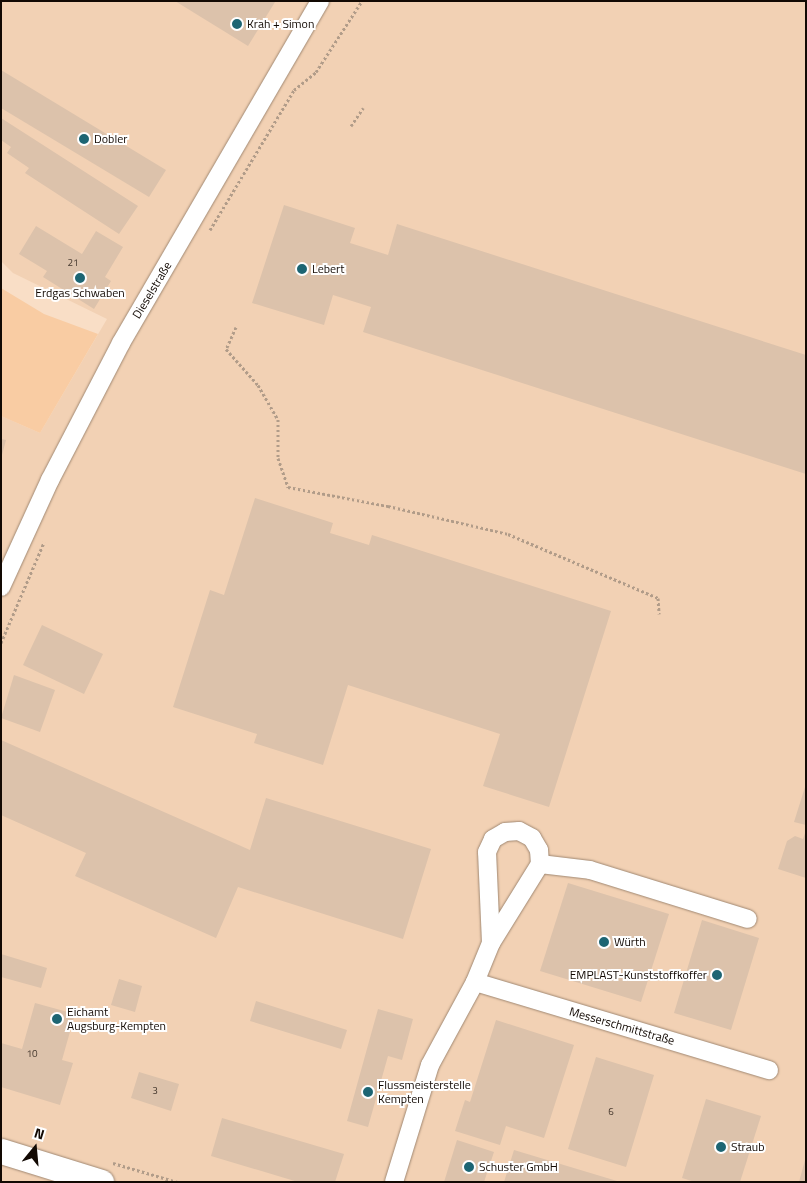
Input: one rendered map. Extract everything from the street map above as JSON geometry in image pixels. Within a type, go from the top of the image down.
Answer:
[{"type":"street","name":"Dieselstraße","points":[[1,587],[50,480],[121,343],[320,1]]},
{"type":"street","points":[[394,1182],[430,1065],[475,982],[491,943],[540,864],[539,850],[532,838],[520,832],[505,832],[493,839],[486,852],[491,943]]},
{"type":"street","points":[[540,864],[590,870],[748,919]]},
{"type":"street","name":"Messerschmittstraße","points":[[475,982],[769,1070]]},
{"type":"street","points":[[1,1151],[101,1182]]},
{"type":"path","points":[[208,234],[294,90],[316,72],[362,1]]},
{"type":"path","points":[[351,126],[363,108]]},
{"type":"path","points":[[236,327],[226,349],[258,386],[278,419],[278,458],[288,487],[388,506],[508,534],[658,598],[659,614]]},
{"type":"path","points":[[1,643],[45,539]]},
{"type":"shaded area","points":[[1,1],[806,1],[806,1182],[1,1182],[1,416],[40,433],[107,319],[13,273],[1,261]]},
{"type":"shaded area","points":[[1,288],[44,314],[98,334],[40,433],[1,416]]},
{"type":"building","name":"Krah + Simon","points":[[175,1],[273,1],[275,2],[248,46]]},
{"type":"building","name":"Dobler","points":[[1,70],[166,170],[149,197],[1,108]]},
{"type":"building","points":[[1,118],[138,206],[119,234],[25,173],[29,168],[7,153],[11,147],[1,140]]},
{"type":"building","points":[[284,205],[355,228],[350,243],[388,255],[397,224],[806,355],[806,474],[363,332],[371,307],[333,295],[324,325],[252,303]]},
{"type":"building","points":[[36,226],[82,254],[96,231],[123,247],[105,277],[111,281],[94,309],[43,277],[47,271],[19,254]]},
{"type":"building","points":[[1,439],[6,440],[2,455],[1,455]]},
{"type":"building","points":[[255,498],[333,523],[330,533],[369,545],[372,535],[611,611],[549,807],[483,786],[500,734],[348,685],[323,765],[254,743],[257,734],[173,707],[210,590],[224,595]]},
{"type":"building","points":[[42,625],[103,654],[84,694],[23,665]]},
{"type":"building","points":[[14,675],[55,690],[40,732],[1,718]]},
{"type":"building","points":[[1,740],[250,850],[266,798],[431,849],[403,939],[238,887],[216,938],[75,876],[86,853],[1,815]]},
{"type":"building","points":[[806,787],[806,825],[794,822]]},
{"type":"building","points":[[805,833],[806,878],[778,869],[787,841],[795,836],[803,839]]},
{"type":"building","points":[[568,883],[669,914],[641,1002],[540,971]]},
{"type":"building","name":"EMPLAST-Kunststoffkoffer","points":[[702,920],[759,938],[731,1030],[674,1013]]},
{"type":"building","points":[[1,954],[47,968],[41,988],[1,977]]},
{"type":"building","points":[[119,979],[142,986],[135,1012],[111,1005]]},
{"type":"building","points":[[256,1001],[347,1030],[341,1049],[250,1021]]},
{"type":"building","points":[[35,1003],[75,1014],[62,1060],[73,1063],[60,1105],[1,1087],[1,1043],[22,1049]]},
{"type":"building","points":[[378,1009],[413,1019],[402,1060],[388,1056],[368,1127],[347,1121]]},
{"type":"building","points":[[496,1020],[574,1045],[544,1138],[506,1126],[500,1145],[455,1131],[465,1100],[470,1102]]},
{"type":"building","points":[[596,1057],[654,1075],[626,1167],[568,1149]]},
{"type":"building","points":[[139,1072],[179,1084],[171,1111],[131,1098]]},
{"type":"building","name":"Straub","points":[[706,1099],[761,1116],[740,1182],[695,1182],[682,1178]]},
{"type":"building","points":[[222,1118],[344,1154],[335,1182],[298,1182],[211,1156]]},
{"type":"building","name":"Schuster GmbH","points":[[457,1140],[494,1152],[484,1182],[444,1182]]},
{"type":"building","points":[[514,1150],[617,1181],[617,1182],[504,1182]]},
{"type":"building","points":[[805,1160],[806,1182],[799,1182]]},
{"type":"place","name":"Krah + Simon","points":[[237,24]]},
{"type":"place","name":"Dobler","points":[[84,139]]},
{"type":"place","name":"Lebert","points":[[302,269]]},
{"type":"place","name":"Erdgas Schwaben","points":[[80,278]]},
{"type":"place","name":"Würth","points":[[604,942]]},
{"type":"place","name":"EMPLAST-Kunststoffkoffer","points":[[717,975]]},
{"type":"place","name":"Eichamt Augsburg-Kempten","points":[[57,1019]]},
{"type":"place","name":"Flussmeisterstelle Kempten","points":[[368,1092]]},
{"type":"place","name":"Straub","points":[[721,1147]]},
{"type":"place","name":"Schuster GmbH","points":[[469,1167]]}]
